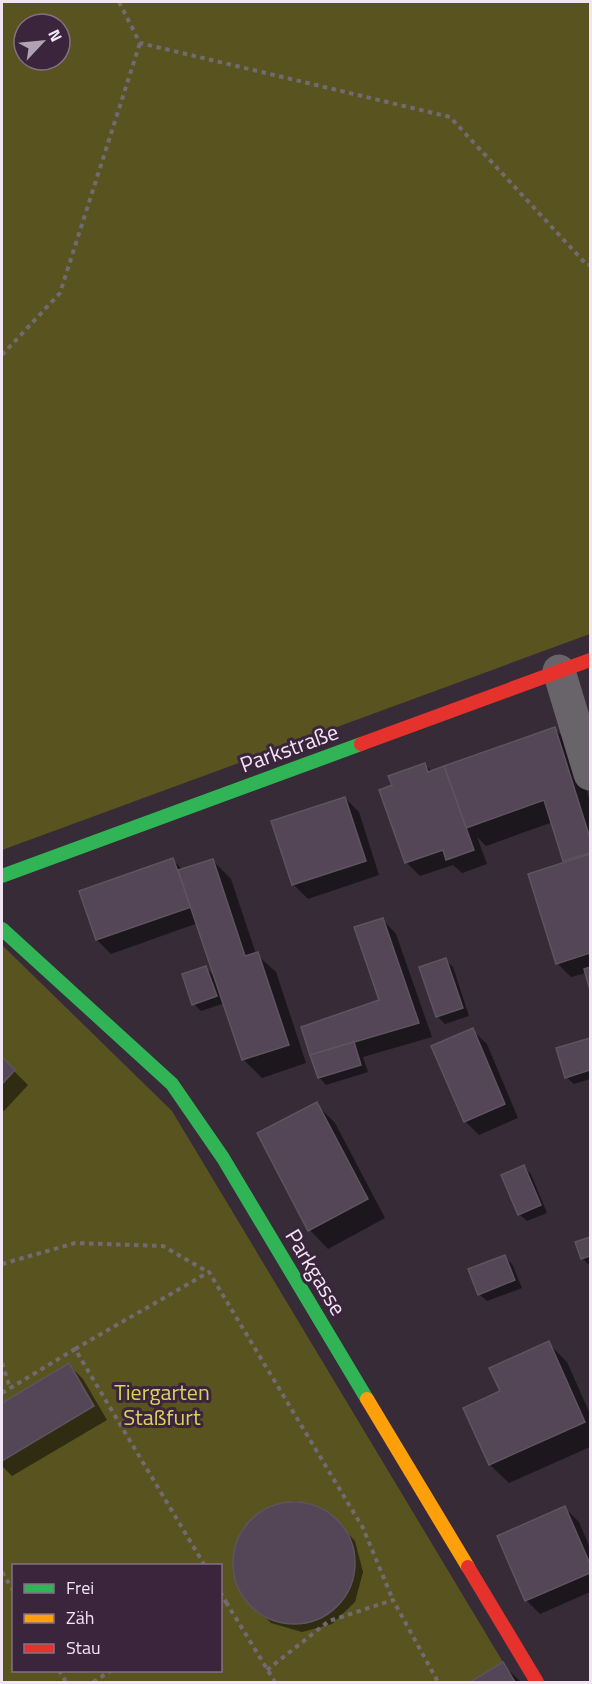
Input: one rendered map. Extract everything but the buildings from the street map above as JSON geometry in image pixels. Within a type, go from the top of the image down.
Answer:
[{"type":"street","name":"Parkstraße","points":[[2,876],[591,660]]},
{"type":"street","points":[[559,671],[591,774]]},
{"type":"street","name":"Parkgasse","points":[[2,928],[172,1084],[223,1158],[537,1683]]},
{"type":"path","points":[[2,355],[60,293],[140,43],[119,2]]},
{"type":"path","points":[[140,43],[450,117],[587,265],[591,265]]},
{"type":"path","points":[[2,1264],[75,1243],[163,1246],[209,1272],[363,1528],[393,1600],[438,1683]]},
{"type":"path","points":[[2,1393],[209,1272]]},
{"type":"path","points":[[75,1349],[204,1564]]},
{"type":"path","points":[[2,1363],[10,1388]]},
{"type":"path","points":[[2,1572],[12,1589]]},
{"type":"path","points":[[222,1595],[274,1683]]},
{"type":"path","points":[[267,1670],[329,1621],[393,1600]]},
{"type":"path","points":[[222,1604],[226,1602]]},
{"type":"path","points":[[93,1683],[110,1672]]},
{"type":"green space","points":[[2,2],[590,2],[590,634],[2,850]]},
{"type":"green space","name":"Tiergarten Staßfurt","points":[[2,945],[172,1111],[515,1682],[2,1682]]},
{"type":"traffic: fast","points":[[2,876],[361,744]]},
{"type":"traffic: fast","points":[[2,929],[172,1084],[223,1158],[367,1399]]},
{"type":"traffic: slow","points":[[367,1399],[468,1567]]},
{"type":"traffic: jam","points":[[361,744],[590,660]]},
{"type":"traffic: jam","points":[[468,1567],[537,1682]]}]
